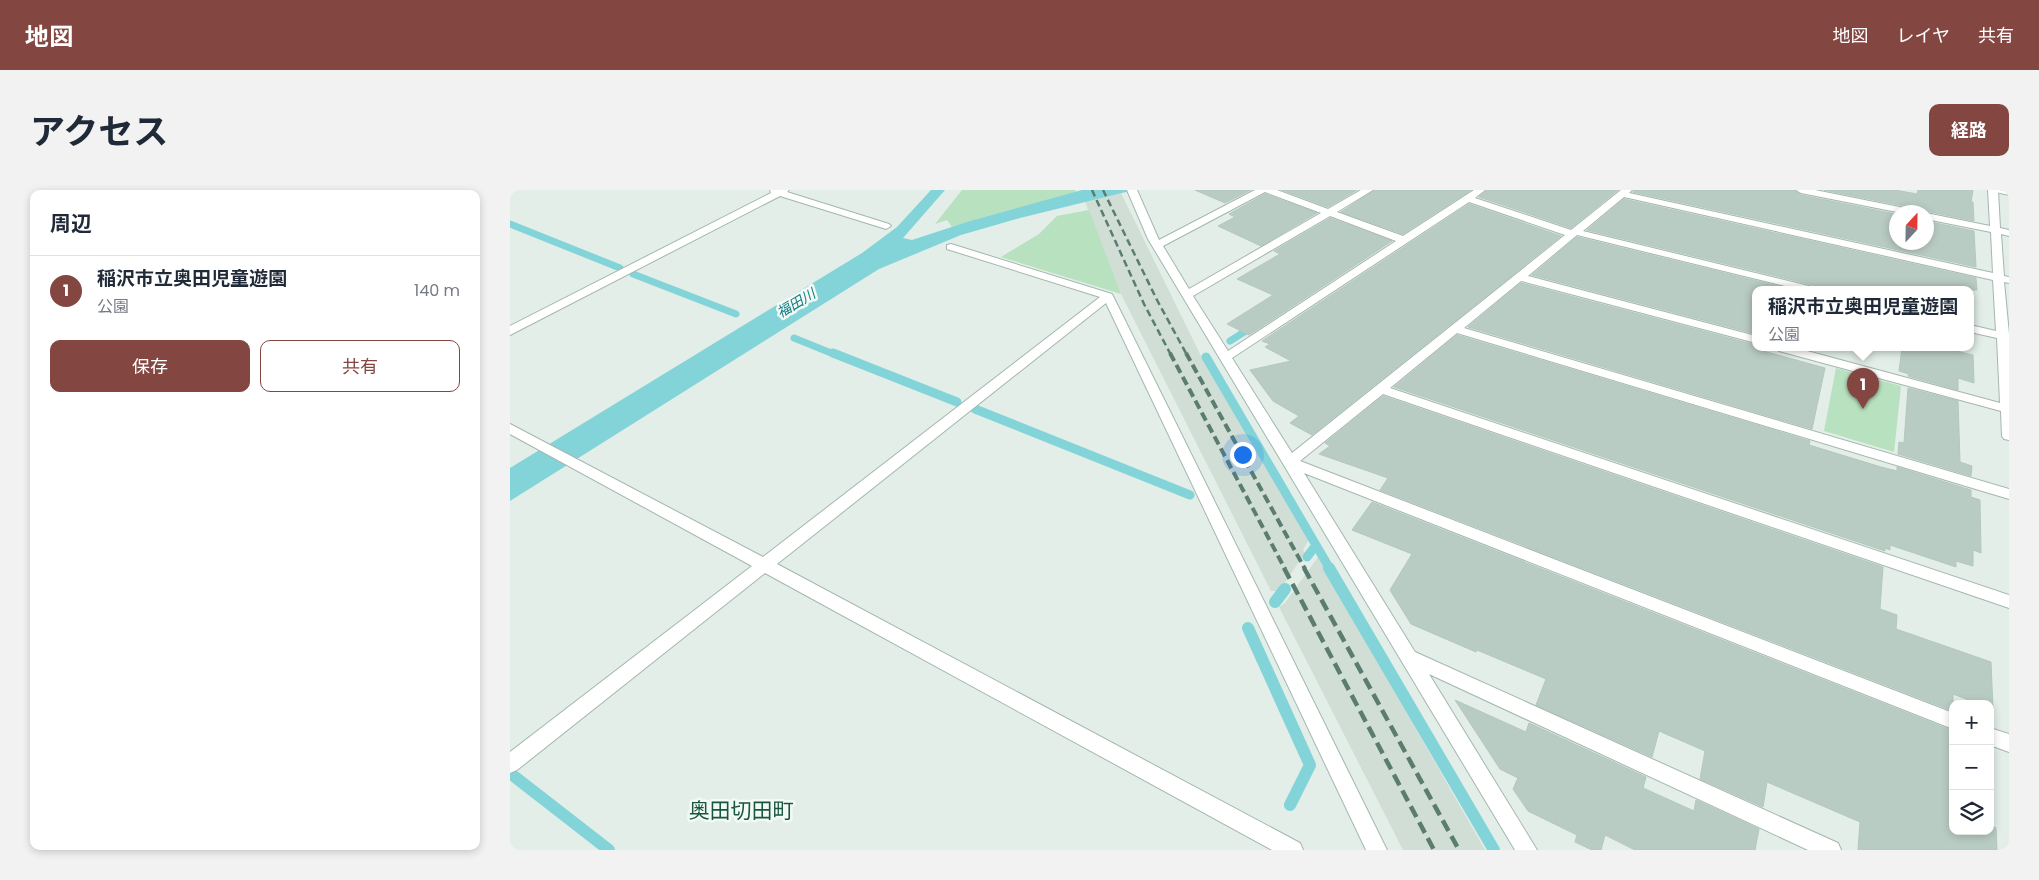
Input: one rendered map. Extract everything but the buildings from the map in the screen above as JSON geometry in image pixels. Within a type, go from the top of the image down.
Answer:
[{"type":"street","points":[[1157,245],[1262,190]]},
{"type":"street","points":[[1268,190],[1403,240]]},
{"type":"street","points":[[1187,295],[1368,190]]},
{"type":"street","points":[[1226,357],[1480,190]]},
{"type":"street","points":[[1801,190],[1889,208]]},
{"type":"street","points":[[1993,190],[1996,230],[2004,279],[2009,436]]},
{"type":"street","points":[[1999,190],[2009,192]]},
{"type":"street","points":[[510,331],[778,191],[886,226]]},
{"type":"street","points":[[1133,191],[1157,245],[1528,850]]},
{"type":"street","points":[[1290,462],[1625,192],[2004,279]]},
{"type":"street","points":[[1467,198],[1574,233],[1796,286]]},
{"type":"street","points":[[1934,218],[2009,233]]},
{"type":"street","points":[[951,247],[1108,296],[1377,850]]},
{"type":"street","points":[[1520,277],[1752,339]]},
{"type":"street","points":[[510,764],[1108,296]]},
{"type":"street","points":[[1455,329],[2009,494]]},
{"type":"street","points":[[1974,329],[2006,337]]},
{"type":"street","points":[[1794,351],[2008,408]]},
{"type":"street","points":[[1381,389],[2009,602]]},
{"type":"street","points":[[510,428],[1293,850]]},
{"type":"street","points":[[1290,462],[1949,719]]},
{"type":"street","points":[[1409,657],[1830,850]]},
{"type":"street","points":[[1994,737],[2009,743]]},
{"type":"shaded area","points":[[1121,193],[1201,356],[1309,539],[1303,550],[1305,553],[1279,591],[1271,591],[1121,294],[1085,202]]},
{"type":"shaded area","points":[[1318,557],[1485,850],[1403,850],[1279,607],[1285,603]]},
{"type":"green space","points":[[962,190],[1075,190],[1076,192],[952,227],[947,220],[935,224]]},
{"type":"green space","points":[[1089,210],[1121,294],[1001,257],[1039,234],[1057,216]]},
{"type":"green space","points":[[1836,368],[1901,386],[1894,452],[1824,431]]},
{"type":"water","name":"福田川","points":[[931,190],[945,190],[903,238],[912,240],[967,222],[1082,190],[1134,190],[1020,218],[961,235],[879,269],[510,501],[510,468],[862,253],[897,227]]},
{"type":"waterway","points":[[510,224],[620,268]]},
{"type":"waterway","points":[[633,274],[736,314]]},
{"type":"waterway","points":[[1230,341],[1255,325]]},
{"type":"waterway","points":[[794,338],[836,355]]},
{"type":"waterway","points":[[833,353],[957,402]]},
{"type":"waterway","points":[[1206,357],[1316,545]]},
{"type":"waterway","points":[[975,409],[1190,495]]},
{"type":"waterway","points":[[1307,557],[1316,545]]},
{"type":"waterway","points":[[1316,545],[1330,569]]},
{"type":"waterway","points":[[1329,568],[1494,850]]},
{"type":"waterway","points":[[1275,602],[1285,589]]},
{"type":"waterway","points":[[1248,628],[1310,765],[1290,805]]},
{"type":"waterway","points":[[515,777],[609,850]]},
{"type":"railway","points":[[1092,190],[1144,304],[1171,355]]},
{"type":"railway","points":[[1103,190],[1157,300],[1187,355]]},
{"type":"railway","points":[[1170,353],[1285,569]]},
{"type":"railway","points":[[1186,353],[1305,569]]},
{"type":"railway","points":[[1284,568],[1434,850]]},
{"type":"railway","points":[[1304,568],[1459,850]]},
{"type":"place","name":"稲沢市立奥田児童遊園","points":[[1863,409]]},
{"type":"district","name":"奥田切田町","points":[[741,810]]}]
